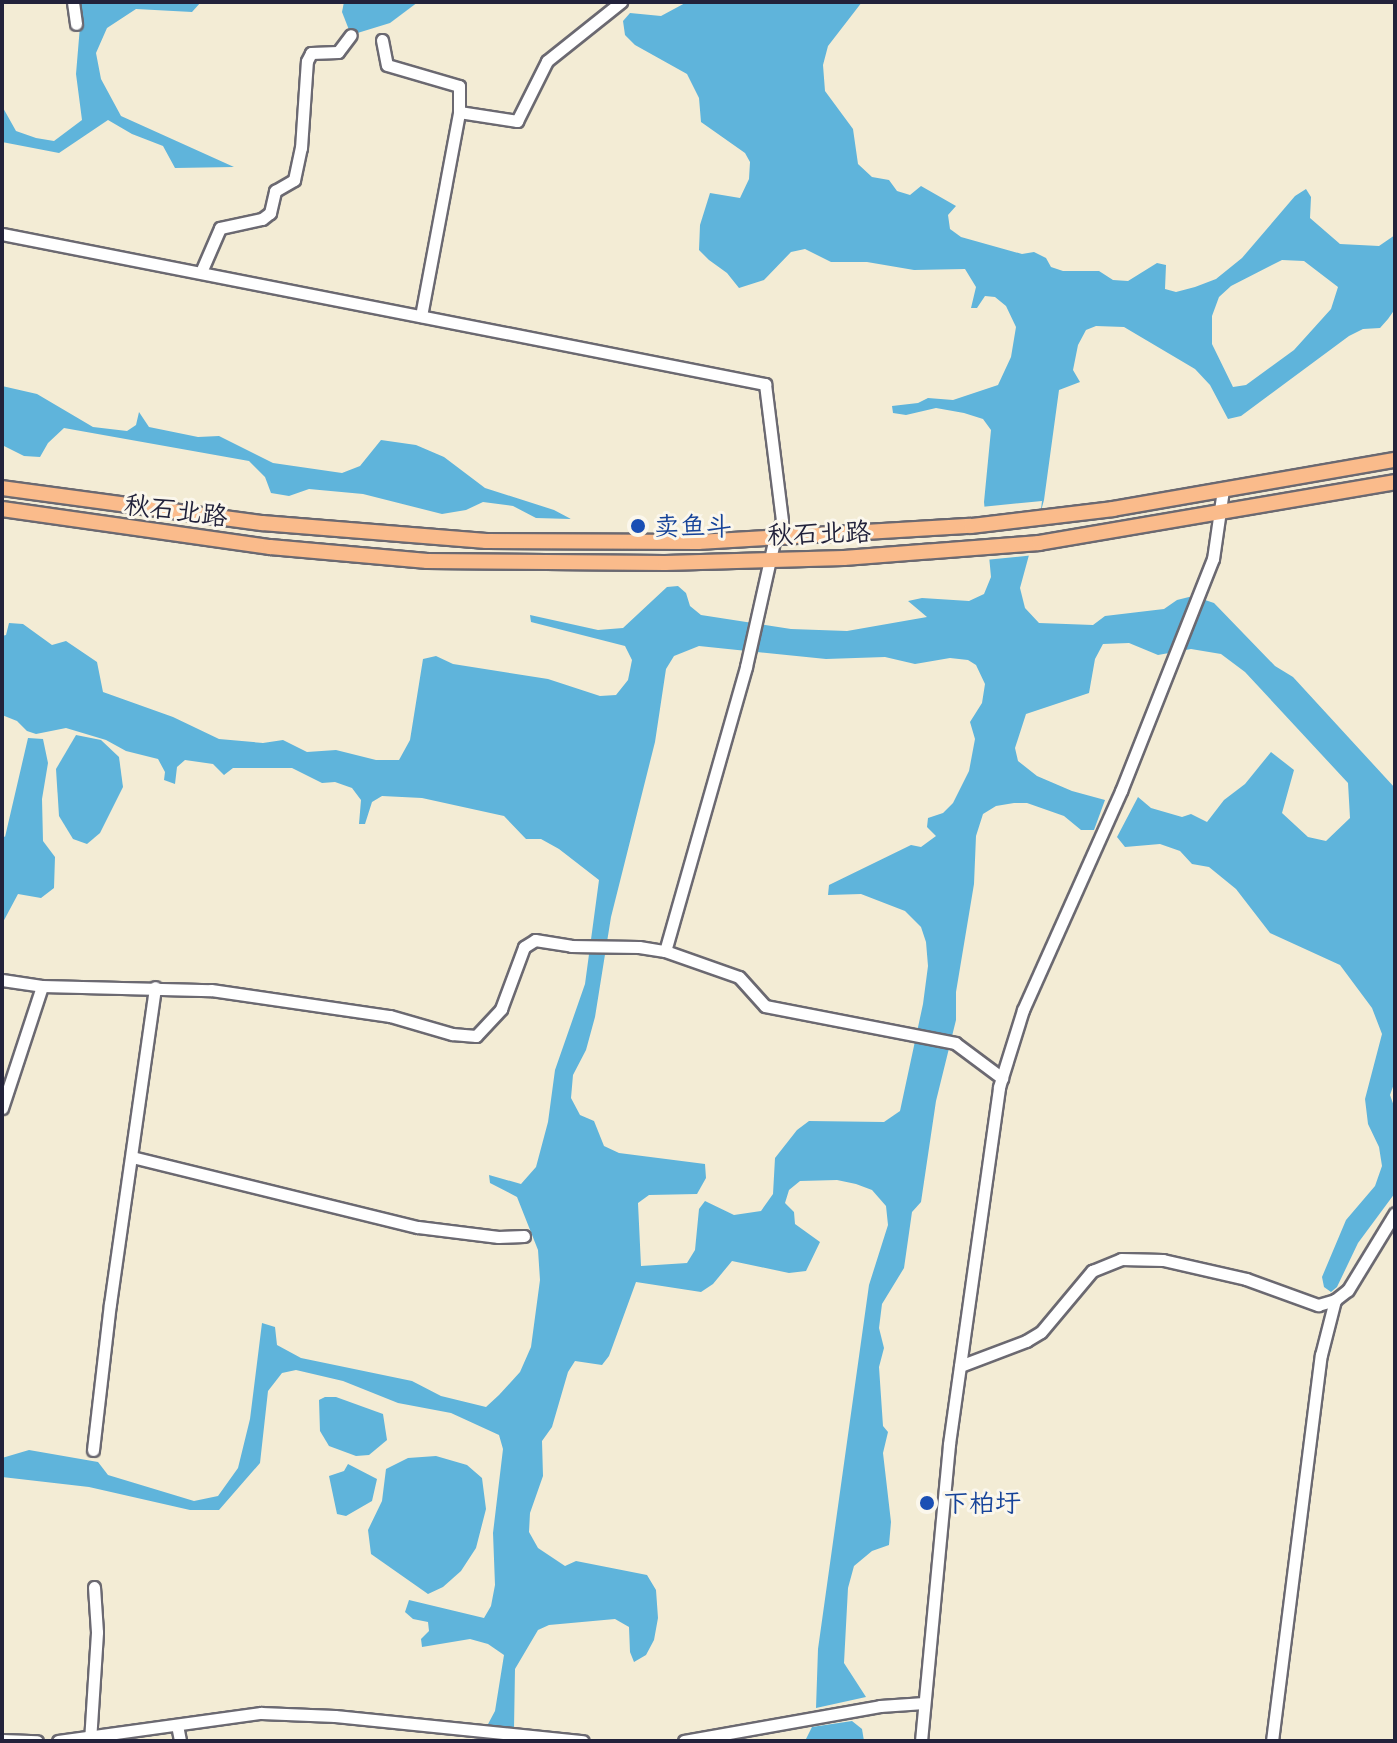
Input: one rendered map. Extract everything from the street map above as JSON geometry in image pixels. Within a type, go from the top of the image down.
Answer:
[{"type":"main road","name":"秋石北路","points":[[2,488],[262,523],[486,541],[698,542],[971,526],[1223,490],[1395,460]]},
{"type":"main road","name":"秋石北路","points":[[2,509],[255,545],[427,561],[772,560],[1039,543],[1395,482]]},
{"type":"street","points":[[73,2],[76,24]]},
{"type":"street","points":[[459,112],[517,121],[547,61],[621,2]]},
{"type":"street","points":[[201,272],[220,228],[262,219],[270,213],[275,191],[294,180],[301,148],[307,61],[311,53],[338,52],[351,35]]},
{"type":"street","points":[[382,40],[387,65],[459,86],[459,112],[421,316]]},
{"type":"street","points":[[2,234],[765,384],[782,521],[775,537],[746,667],[665,951]]},
{"type":"street","points":[[921,1741],[960,1366],[1002,1078],[1023,1010],[1121,791],[1213,559],[1223,490]]},
{"type":"street","points":[[2,980],[42,986],[211,990],[390,1016],[452,1034],[476,1036],[501,1009],[524,947],[535,940],[571,946],[639,947],[665,951],[739,977],[765,1006],[955,1043],[1002,1078]]},
{"type":"street","points":[[2,1108],[42,986]]},
{"type":"street","points":[[93,1450],[155,987]]},
{"type":"street","points":[[132,1157],[418,1227],[498,1237],[524,1236]]},
{"type":"street","points":[[960,1366],[1026,1341],[1041,1332],[1092,1271],[1121,1259],[1163,1260],[1246,1279],[1310,1303],[1335,1300],[1348,1290],[1395,1213]]},
{"type":"street","points":[[1272,1741],[1321,1355],[1335,1300]]},
{"type":"street","points":[[90,1739],[97,1632],[94,1587]]},
{"type":"street","points":[[684,1741],[880,1706],[924,1703]]},
{"type":"street","points":[[58,1741],[261,1713],[335,1716],[583,1741]]},
{"type":"street","points":[[177,1725],[180,1741]]},
{"type":"street","points":[[2,1740],[37,1741]]},
{"type":"water","points":[[77,2],[201,2],[192,12],[136,9],[107,28],[96,53],[101,79],[121,116],[234,167],[175,168],[163,146],[108,120],[59,153],[2,142],[2,106],[16,131],[36,138],[54,141],[82,120],[76,74],[80,26]]},
{"type":"water","points":[[344,2],[418,2],[390,23],[351,35],[342,12]]},
{"type":"water","points":[[687,2],[862,2],[828,46],[823,65],[825,91],[853,129],[858,164],[872,177],[889,180],[897,191],[910,195],[921,186],[956,206],[948,215],[950,229],[961,237],[1022,254],[1034,252],[1046,258],[1051,267],[1063,271],[1099,271],[1113,280],[1128,281],[1157,263],[1166,265],[1165,289],[1176,292],[1195,287],[1216,279],[1242,258],[1295,196],[1306,189],[1311,197],[1310,218],[1340,244],[1379,246],[1395,235],[1395,309],[1388,319],[1380,328],[1363,329],[1349,336],[1241,416],[1228,419],[1210,385],[1195,369],[1124,327],[1096,326],[1086,330],[1078,345],[1073,370],[1080,382],[1059,390],[1044,500],[1020,588],[1025,608],[1039,623],[1093,625],[1105,616],[1164,609],[1177,600],[1193,596],[1214,603],[1275,666],[1293,677],[1395,788],[1395,1081],[1390,1095],[1395,1109],[1395,1193],[1358,1243],[1337,1287],[1331,1292],[1324,1287],[1322,1277],[1346,1220],[1375,1186],[1382,1166],[1379,1147],[1368,1124],[1365,1099],[1382,1034],[1372,1008],[1340,965],[1270,933],[1236,889],[1209,867],[1192,864],[1180,851],[1160,844],[1125,847],[1117,837],[1138,797],[1151,808],[1182,817],[1191,814],[1207,822],[1224,800],[1245,784],[1271,752],[1294,770],[1282,813],[1308,837],[1326,841],[1350,818],[1348,783],[1245,672],[1221,654],[1191,649],[1158,655],[1129,643],[1103,644],[1095,659],[1089,693],[1026,714],[1015,748],[1018,761],[1037,776],[1072,791],[1105,800],[1094,830],[1081,830],[1064,816],[1027,803],[1014,803],[996,806],[983,814],[976,836],[974,884],[956,992],[956,1020],[936,1101],[921,1202],[912,1212],[904,1268],[882,1304],[879,1328],[884,1348],[879,1367],[883,1426],[888,1432],[883,1453],[891,1522],[889,1545],[872,1551],[854,1566],[848,1588],[844,1663],[866,1697],[816,1708],[818,1649],[869,1285],[888,1225],[886,1206],[872,1190],[856,1184],[837,1180],[800,1181],[789,1190],[785,1203],[794,1212],[795,1224],[820,1242],[806,1271],[789,1273],[732,1261],[713,1284],[701,1292],[636,1282],[609,1356],[602,1365],[575,1361],[568,1372],[552,1427],[542,1441],[543,1476],[530,1513],[529,1532],[538,1548],[565,1566],[576,1561],[647,1575],[656,1590],[658,1618],[654,1640],[646,1655],[634,1662],[630,1652],[629,1627],[615,1619],[549,1625],[538,1630],[515,1669],[514,1728],[487,1726],[495,1711],[504,1655],[488,1644],[470,1639],[422,1647],[421,1639],[429,1631],[428,1622],[413,1619],[405,1612],[409,1600],[484,1618],[491,1606],[495,1585],[493,1533],[503,1449],[499,1435],[451,1413],[398,1403],[343,1381],[296,1370],[282,1373],[268,1391],[260,1463],[219,1510],[190,1510],[89,1487],[2,1477],[2,1458],[29,1450],[98,1462],[108,1475],[194,1501],[218,1496],[238,1468],[250,1419],[262,1323],[275,1327],[277,1345],[301,1358],[412,1381],[441,1396],[486,1407],[499,1395],[520,1372],[531,1347],[540,1280],[538,1250],[517,1197],[490,1183],[489,1175],[521,1184],[536,1167],[548,1122],[555,1070],[585,984],[599,880],[559,849],[541,839],[526,839],[504,816],[422,798],[382,796],[372,802],[365,824],[359,824],[361,800],[352,788],[335,782],[322,783],[292,768],[233,768],[224,775],[213,764],[185,760],[177,767],[175,784],[164,780],[165,772],[158,759],[126,751],[106,740],[66,728],[36,734],[27,731],[17,721],[2,715],[2,636],[6,635],[9,623],[23,624],[52,645],[66,641],[97,662],[103,692],[173,717],[219,739],[263,743],[283,740],[307,752],[336,750],[376,760],[399,760],[410,740],[423,659],[436,656],[453,664],[548,679],[600,696],[616,695],[628,680],[632,660],[625,646],[531,622],[530,615],[598,630],[623,628],[667,587],[678,586],[686,593],[690,606],[701,615],[791,629],[847,631],[927,617],[908,601],[922,598],[969,601],[984,594],[991,577],[984,502],[991,430],[983,419],[964,413],[936,408],[906,415],[893,413],[892,406],[918,403],[928,398],[953,400],[998,385],[1011,357],[1016,327],[1006,306],[995,297],[985,296],[977,308],[971,308],[976,287],[965,269],[914,270],[867,262],[831,262],[805,249],[791,252],[764,280],[739,288],[727,273],[699,250],[700,225],[710,193],[740,198],[749,179],[750,162],[745,153],[701,122],[699,98],[687,74],[635,45],[625,35],[623,21],[630,13],[661,16]],"holes":[[[1282,260],[1304,261],[1338,287],[1331,309],[1294,350],[1246,385],[1233,387],[1212,344],[1212,316],[1219,297],[1231,286]],[[699,646],[826,659],[885,657],[915,664],[950,658],[968,660],[976,665],[985,684],[982,703],[970,722],[975,739],[969,771],[953,803],[943,813],[928,818],[927,827],[936,836],[921,847],[911,845],[829,885],[828,895],[861,894],[905,911],[921,927],[926,942],[928,966],[923,1004],[900,1111],[884,1122],[809,1121],[797,1130],[775,1158],[773,1194],[761,1211],[734,1215],[705,1201],[699,1209],[695,1250],[687,1263],[641,1266],[638,1203],[649,1195],[697,1194],[706,1178],[705,1164],[619,1153],[604,1146],[594,1121],[580,1115],[571,1098],[573,1075],[586,1050],[595,1017],[611,917],[655,742],[666,669],[674,656]]]},
{"type":"water","points":[[2,386],[37,394],[93,427],[127,431],[136,425],[139,412],[149,427],[198,437],[219,436],[273,463],[342,473],[360,466],[381,440],[416,445],[444,457],[485,488],[554,510],[571,519],[536,518],[513,506],[483,502],[466,510],[442,514],[363,494],[309,489],[289,496],[271,493],[265,477],[249,461],[64,428],[48,443],[40,457],[24,456],[2,445]]},
{"type":"water","points":[[76,735],[101,740],[119,757],[123,787],[100,833],[87,844],[73,839],[59,816],[56,769]]},
{"type":"water","points":[[28,738],[43,739],[48,763],[42,799],[43,841],[55,857],[54,888],[41,898],[18,894],[2,924],[2,835],[5,837]]},
{"type":"water","points":[[336,1397],[383,1414],[387,1440],[369,1455],[356,1456],[329,1446],[320,1431],[319,1400]]},
{"type":"water","points":[[436,1456],[467,1465],[482,1478],[486,1509],[476,1548],[461,1571],[443,1587],[428,1594],[371,1554],[368,1530],[382,1501],[386,1469],[408,1458]]},
{"type":"water","points":[[348,1464],[377,1479],[372,1501],[346,1516],[337,1514],[329,1476],[344,1471]]},
{"type":"water","points":[[852,1721],[862,1729],[864,1741],[805,1741],[812,1727]]},
{"type":"pier","points":[[1042,501],[1035,555],[985,560],[981,507]]},
{"type":"place","name":"卖鱼斗","points":[[638,526]]},
{"type":"place","name":"下柏圩","points":[[927,1503]]}]
